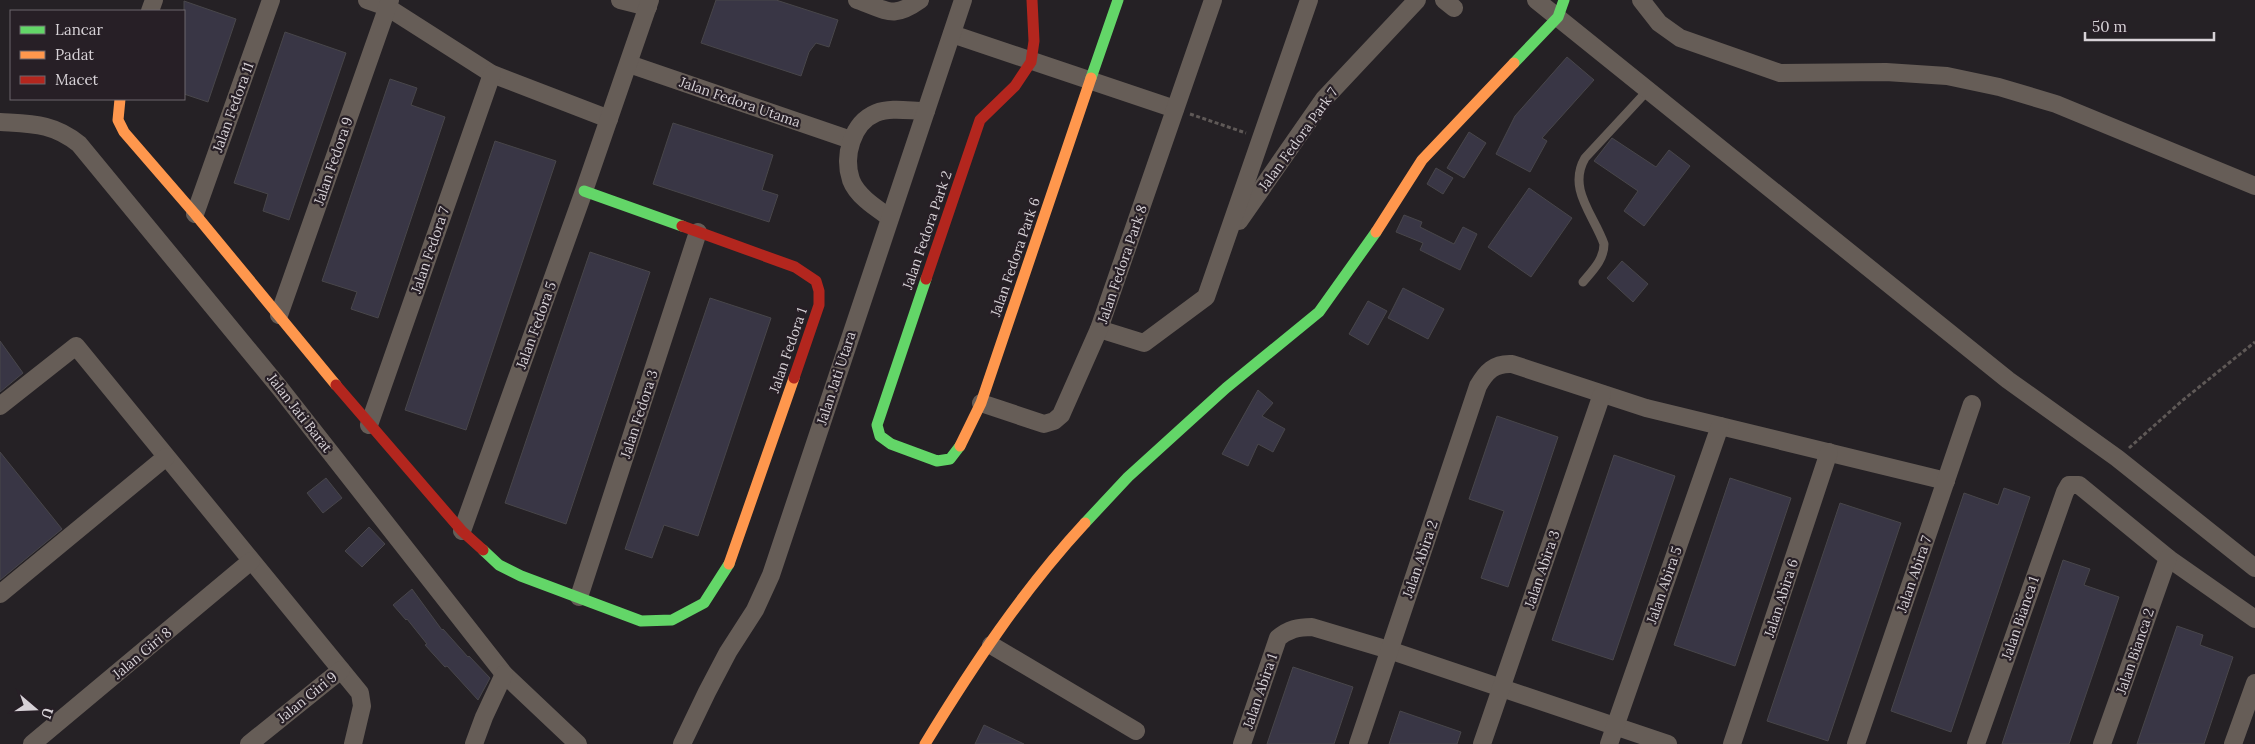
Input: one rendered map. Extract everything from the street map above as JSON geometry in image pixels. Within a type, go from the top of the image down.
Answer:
[{"type":"street","name":"Jalan Fedora 11","points":[[195,214],[271,0]]},
{"type":"street","points":[[367,0],[388,3],[492,74],[609,119]]},
{"type":"street","points":[[620,0],[649,3]]},
{"type":"street","points":[[858,0],[894,13],[906,10],[920,0]]},
{"type":"street","name":"Jalan Jati Utara","points":[[682,744],[728,652],[755,610],[771,575],[963,0]]},
{"type":"street","points":[[1032,0],[1035,19],[1032,61]]},
{"type":"street","name":"Jalan Fedora Park 6","points":[[877,425],[880,436],[891,444],[937,461],[950,459],[964,441],[981,403],[1118,0]]},
{"type":"street","name":"Jalan Fedora Park 8","points":[[981,403],[1044,424],[1054,421],[1061,415],[1100,330],[1213,0]]},
{"type":"street","name":"Jalan Fedora Park 7","points":[[1100,330],[1144,344],[1206,297],[1309,0]]},
{"type":"street","name":"Jalan Fedora Park 7","points":[[1227,238],[1324,100],[1416,0]]},
{"type":"street","points":[[1536,0],[1649,89],[2000,374],[2117,458],[2255,568]]},
{"type":"street","points":[[925,744],[973,666],[991,645],[1040,576],[1128,477],[1226,388],[1319,312],[1364,250],[1422,160],[1558,17],[1564,0]]},
{"type":"street","points":[[1641,0],[1659,23],[1680,38],[1780,73],[1886,72],[1938,75],[2000,87],[2056,104],[2255,186]]},
{"type":"street","name":"Jalan Fedora 9","points":[[279,315],[388,3]]},
{"type":"street","name":"Jalan Fedora 5","points":[[462,531],[629,64],[649,3]]},
{"type":"street","points":[[952,34],[1175,109]]},
{"type":"street","name":"Jalan Fedora Park 2","points":[[877,425],[980,120],[1008,96],[1032,61]]},
{"type":"street","name":"Jalan Fedora Utama","points":[[629,64],[851,140]]},
{"type":"street","name":"Jalan Fedora 7","points":[[369,425],[492,74]]},
{"type":"street","points":[[120,100],[118,120],[124,132],[195,214],[369,425],[462,531],[499,565],[521,576],[579,597]]},
{"type":"street","points":[[889,218],[871,204],[851,180],[848,157],[851,140],[862,122],[875,114],[888,110],[926,111]]},
{"type":"street","name":"Jalan Jati Barat","points":[[0,122],[53,128],[79,144],[279,387],[504,674],[578,744]]},
{"type":"street","name":"Jalan Fedora 1","points":[[579,597],[641,621],[672,620],[704,603],[727,570],[819,305],[820,294],[817,281],[810,274],[796,267],[584,191]]},
{"type":"street","name":"Jalan Fedora 3","points":[[579,597],[698,232]]},
{"type":"street","points":[[0,406],[76,346],[360,693],[362,706],[353,744]]},
{"type":"street","name":"Jalan Abira 2","points":[[1358,744],[1478,386],[1484,376],[1492,367],[1512,364],[1602,394]]},
{"type":"street","points":[[1602,394],[1646,408],[1946,481]]},
{"type":"street","name":"Jalan Abira 3","points":[[1482,744],[1602,394]]},
{"type":"street","name":"Jalan Abira 7","points":[[1856,744],[1972,404]]},
{"type":"street","name":"Jalan Abira 5","points":[[1609,744],[1720,426]]},
{"type":"street","name":"Jalan Abira 6","points":[[1732,744],[1829,452]]},
{"type":"street","points":[[0,594],[166,457]]},
{"type":"street","name":"Jalan Bianca 1","points":[[1976,744],[2064,492],[2070,486],[2079,485],[2168,558]]},
{"type":"street","points":[[2168,558],[2255,619]]},
{"type":"street","name":"Jalan Bianca 2","points":[[2102,744],[2168,558]]},
{"type":"street","name":"Jalan Giri 8","points":[[32,744],[251,561]]},
{"type":"street","name":"Jalan Abira 1","points":[[1242,744],[1278,638],[1286,632],[1294,628],[1312,627],[1389,650]]},
{"type":"street","points":[[991,645],[1136,731]]},
{"type":"street","points":[[1389,650],[1668,744]]},
{"type":"street","name":"Jalan Giri 9","points":[[249,744],[341,670]]},
{"type":"street","points":[[474,744],[484,716],[504,674]]},
{"type":"street","points":[[2233,744],[2255,683]]},
{"type":"lane","points":[[1583,282],[1598,263],[1604,252],[1604,244],[1580,193],[1579,169],[1585,158],[1649,89]]},
{"type":"path","points":[[1175,109],[1261,138]]},
{"type":"path","points":[[2117,458],[2183,400],[2255,342]]},
{"type":"building","points":[[716,0],[776,0],[838,20],[829,47],[816,43],[809,52],[801,76],[701,43]]},
{"type":"building","points":[[184,1],[236,19],[208,102],[185,94]]},
{"type":"building","points":[[285,32],[346,53],[289,220],[263,211],[268,194],[234,183]]},
{"type":"building","points":[[1567,57],[1594,80],[1542,138],[1547,141],[1530,172],[1496,154],[1515,116]]},
{"type":"building","points":[[390,79],[417,88],[411,105],[445,117],[378,318],[351,309],[357,292],[322,281]]},
{"type":"building","points":[[673,123],[773,155],[762,190],[778,195],[769,222],[653,184]]},
{"type":"building","points":[[1469,132],[1486,143],[1464,178],[1447,168]]},
{"type":"building","points":[[1612,138],[1656,167],[1669,150],[1690,166],[1644,226],[1624,211],[1638,191],[1594,161]]},
{"type":"building","points":[[495,141],[556,161],[466,430],[405,410]]},
{"type":"building","points":[[1436,168],[1453,178],[1443,194],[1427,184]]},
{"type":"building","points":[[1529,188],[1572,218],[1531,277],[1488,247]]},
{"type":"building","points":[[1404,215],[1422,222],[1420,227],[1454,244],[1463,227],[1477,234],[1460,270],[1420,250],[1423,243],[1396,232]]},
{"type":"building","points":[[590,252],[650,272],[566,524],[505,503]]},
{"type":"building","points":[[1622,261],[1648,284],[1633,302],[1607,278]]},
{"type":"building","points":[[1403,288],[1444,309],[1428,339],[1388,318]]},
{"type":"building","points":[[710,298],[771,318],[698,536],[664,525],[652,558],[625,549]]},
{"type":"building","points":[[1368,301],[1387,311],[1368,345],[1349,334]]},
{"type":"building","points":[[0,341],[23,373],[0,392]]},
{"type":"building","points":[[1258,390],[1273,403],[1262,416],[1285,429],[1273,452],[1258,444],[1248,466],[1222,454]]},
{"type":"building","points":[[1497,416],[1558,437],[1508,587],[1481,578],[1504,511],[1469,499]]},
{"type":"building","points":[[0,452],[62,529],[0,580]]},
{"type":"building","points":[[1614,455],[1675,476],[1613,660],[1552,640]]},
{"type":"building","points":[[326,478],[342,498],[323,513],[307,493]]},
{"type":"building","points":[[1730,478],[1791,498],[1735,666],[1674,645]]},
{"type":"building","points":[[2004,488],[2030,497],[1951,732],[1891,711],[1964,493],[1998,505]]},
{"type":"building","points":[[1840,503],[1901,523],[1828,741],[1767,721]]},
{"type":"building","points":[[369,527],[385,544],[362,567],[345,551]]},
{"type":"building","points":[[2063,560],[2090,569],[2084,585],[2119,597],[2069,744],[2002,744]]},
{"type":"building","points":[[412,589],[442,630],[490,678],[478,700],[425,645],[427,644],[393,605]]},
{"type":"building","points":[[2177,626],[2203,635],[2200,645],[2233,657],[2204,744],[2137,744]]},
{"type":"building","points":[[1293,667],[1353,687],[1334,744],[1267,744]]},
{"type":"building","points":[[1400,711],[1461,732],[1457,744],[1389,744]]},
{"type":"building","points":[[984,725],[1024,744],[975,744]]},
{"type":"traffic: fast","points":[[1091,78],[1118,0]]},
{"type":"traffic: fast","points":[[1514,63],[1558,17],[1564,0]]},
{"type":"traffic: fast","points":[[584,191],[682,226]]},
{"type":"traffic: fast","points":[[1085,523],[1128,477],[1226,388],[1319,312],[1376,232]]},
{"type":"traffic: fast","points":[[926,279],[877,425],[880,436],[891,444],[937,461],[950,459],[960,446]]},
{"type":"traffic: fast","points":[[483,550],[499,565],[521,576],[641,621],[672,620],[704,603],[729,564]]},
{"type":"traffic: slow","points":[[1376,232],[1422,160],[1514,63]]},
{"type":"traffic: slow","points":[[960,446],[981,403],[1091,78]]},
{"type":"traffic: slow","points":[[120,100],[118,120],[124,132],[195,214],[336,385]]},
{"type":"traffic: slow","points":[[729,564],[794,378]]},
{"type":"traffic: slow","points":[[925,744],[999,630],[1040,575],[1085,523]]},
{"type":"traffic: jam","points":[[926,279],[980,120],[1015,86],[1031,62],[1034,41],[1032,0]]},
{"type":"traffic: jam","points":[[682,226],[795,267],[816,281],[819,291],[819,305],[794,378]]},
{"type":"traffic: jam","points":[[336,385],[462,531],[483,550]]}]
